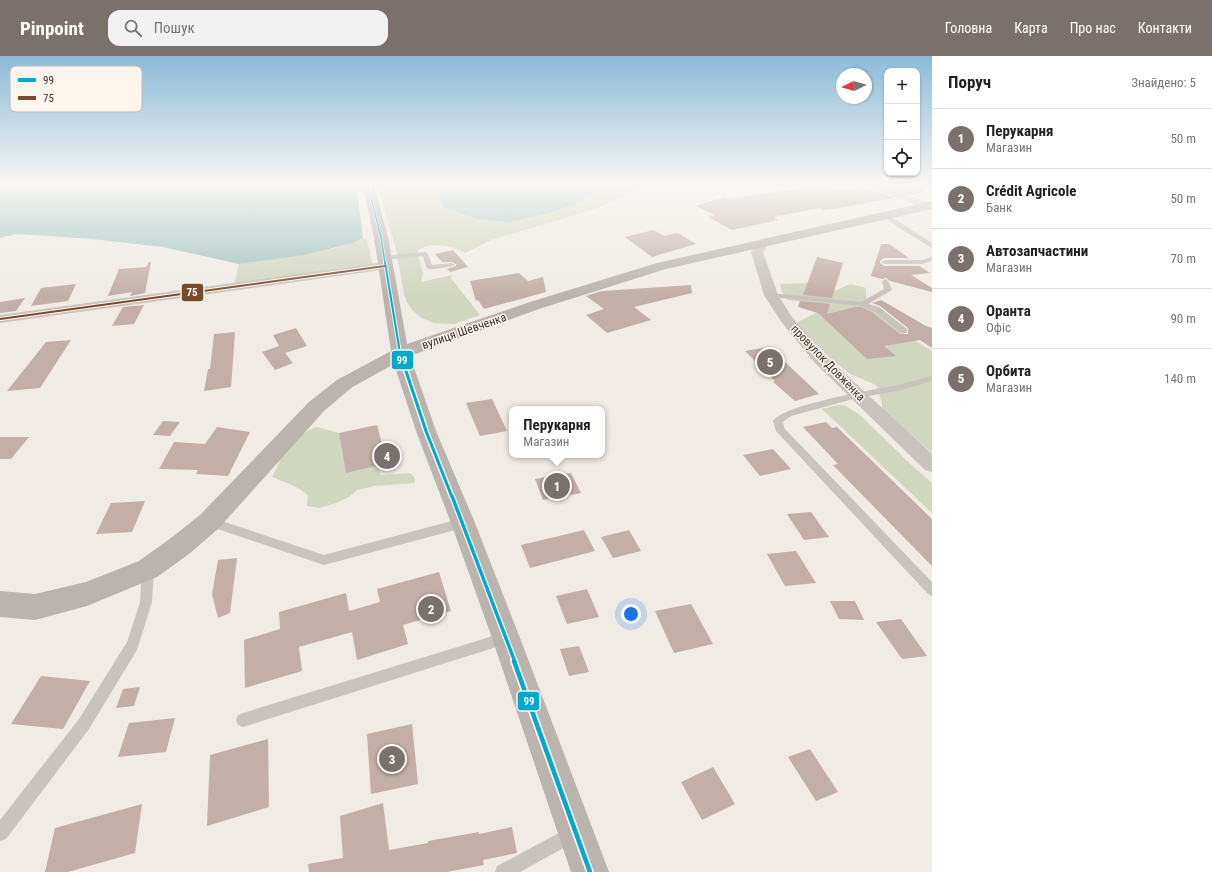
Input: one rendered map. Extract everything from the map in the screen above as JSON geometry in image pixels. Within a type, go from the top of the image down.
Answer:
[{"type":"street","points":[[377,220],[381,238],[400,353],[426,431],[463,523],[506,638],[590,872]]},
{"type":"street","name":"вулиця Шевченка","points":[[0,604],[35,607],[87,594],[148,569],[180,546],[209,522],[317,406],[344,384],[400,353],[536,305],[662,266],[863,220]]},
{"type":"street","name":"провулок Довженка","points":[[764,243],[757,252],[771,295],[786,320],[821,360],[932,465]]},
{"type":"street","points":[[0,319],[384,262]]},
{"type":"lane","points":[[892,220],[932,246]]},
{"type":"lane","points":[[384,262],[425,254],[430,267],[452,265]]},
{"type":"lane","points":[[884,262],[922,262],[932,259]]},
{"type":"lane","points":[[862,304],[888,290],[885,281]]},
{"type":"lane","points":[[771,295],[862,304],[876,309],[904,331]]},
{"type":"lane","points":[[930,379],[897,388],[857,395],[788,414],[778,421],[779,429],[932,590]]},
{"type":"lane","points":[[209,522],[324,560],[463,523]]},
{"type":"lane","points":[[0,833],[84,724],[132,644],[146,602],[148,569]]},
{"type":"lane","points":[[243,720],[506,638]]},
{"type":"lane","points":[[504,872],[576,832]]},
{"type":"green space","points":[[388,220],[558,220],[491,240],[465,253],[454,248],[435,245],[428,246],[417,251],[423,274],[421,282],[452,275],[451,278],[480,315],[454,324],[434,323],[422,318],[413,311],[404,294],[396,250]]},
{"type":"green space","points":[[363,238],[367,240],[373,266],[234,285],[239,264],[318,252],[348,244]]},
{"type":"green space","points":[[807,283],[835,291],[850,284],[866,288],[867,300],[878,314],[896,328],[932,351],[932,453],[882,409],[882,403],[876,385],[850,374],[831,359],[796,323],[820,311],[813,303],[788,300],[782,292],[780,284]]},
{"type":"green space","points":[[838,405],[846,406],[860,415],[932,483],[932,513],[822,409]]},
{"type":"green space","points":[[316,427],[339,433],[346,472],[377,465],[381,475],[410,473],[414,477],[415,483],[375,486],[357,490],[349,497],[320,508],[307,506],[308,496],[304,492],[272,477],[284,453],[293,441]]},
{"type":"water","points":[[0,220],[361,220],[363,238],[352,243],[305,255],[239,264],[163,247],[92,239],[17,234],[0,238]]},
{"type":"water","points":[[489,220],[517,220],[508,222]]},
{"type":"building","points":[[714,220],[778,220],[732,230]]},
{"type":"building","points":[[654,230],[664,236],[678,233],[696,244],[652,257],[625,237]]},
{"type":"building","points":[[881,244],[889,244],[909,258],[884,258],[880,261],[880,263],[884,266],[919,266],[930,273],[911,275],[932,288],[932,292],[890,281],[886,278],[882,279],[871,276]]},
{"type":"building","points":[[453,250],[468,267],[450,272],[447,269],[456,266],[456,264],[452,262],[442,262],[435,254]]},
{"type":"building","points":[[817,257],[843,263],[832,298],[803,295]]},
{"type":"building","points":[[149,262],[151,262],[145,293],[130,296],[132,292],[108,296],[119,269],[146,267]]},
{"type":"building","points":[[519,273],[528,281],[543,277],[546,292],[484,309],[478,300],[476,301],[470,281]]},
{"type":"building","points":[[76,284],[68,301],[31,306],[41,288]]},
{"type":"building","points":[[691,285],[692,293],[634,307],[651,320],[607,333],[586,315],[604,309],[586,296],[602,291]]},
{"type":"building","points":[[25,298],[16,311],[0,313],[0,302]]},
{"type":"building","points":[[881,300],[932,328],[932,348],[920,340],[884,346],[896,356],[867,359],[818,313],[798,307],[800,301],[830,304],[827,314],[855,307],[861,307],[872,312],[900,334],[908,334],[908,328],[880,306],[872,303]]},
{"type":"building","points":[[144,305],[134,324],[112,326],[123,307]]},
{"type":"building","points":[[296,328],[307,346],[285,353],[293,363],[275,370],[262,352],[279,346],[273,335]]},
{"type":"building","points":[[235,332],[231,387],[204,391],[208,369],[210,369],[214,334]]},
{"type":"building","points":[[71,340],[40,388],[7,391],[46,342]]},
{"type":"building","points":[[769,347],[819,394],[795,401],[773,382],[775,381],[745,351]]},
{"type":"building","points":[[492,399],[507,431],[480,436],[466,403]]},
{"type":"building","points":[[163,421],[180,422],[170,436],[153,435]]},
{"type":"building","points":[[826,422],[832,428],[837,427],[932,519],[932,566],[833,465],[838,464],[803,427]]},
{"type":"building","points":[[377,425],[387,463],[346,473],[339,433]]},
{"type":"building","points":[[217,427],[250,432],[228,476],[196,474],[198,470],[159,469],[174,442],[205,444]]},
{"type":"building","points":[[0,437],[29,437],[11,459],[0,459]]},
{"type":"building","points":[[773,449],[791,469],[760,476],[743,455]]},
{"type":"building","points":[[571,473],[581,493],[543,500],[535,479]]},
{"type":"building","points":[[145,501],[132,532],[96,534],[111,503]]},
{"type":"building","points":[[811,512],[829,537],[804,540],[787,514]]},
{"type":"building","points":[[584,530],[595,551],[530,568],[521,545]]},
{"type":"building","points":[[629,530],[641,551],[613,558],[601,537]]},
{"type":"building","points":[[796,551],[816,583],[785,586],[767,554]]},
{"type":"building","points":[[237,558],[230,613],[218,618],[212,594],[218,560]]},
{"type":"building","points":[[439,572],[451,611],[403,625],[408,644],[357,660],[352,632],[299,647],[302,671],[245,688],[244,640],[280,629],[279,612],[346,593],[349,611],[380,602],[377,589]]},
{"type":"building","points":[[587,589],[599,617],[567,624],[556,596]]},
{"type":"building","points":[[830,601],[855,601],[864,620],[839,619]]},
{"type":"building","points":[[691,604],[713,644],[674,653],[655,611]]},
{"type":"building","points":[[901,619],[927,656],[902,659],[876,622]]},
{"type":"building","points":[[579,646],[589,672],[569,676],[560,649]]},
{"type":"building","points":[[41,676],[90,681],[63,729],[11,724]]},
{"type":"building","points":[[140,687],[134,706],[116,708],[123,689]]},
{"type":"building","points":[[175,718],[166,752],[118,757],[129,723]]},
{"type":"building","points":[[412,724],[418,784],[371,794],[367,734]]},
{"type":"building","points":[[268,739],[269,807],[207,826],[210,755]]},
{"type":"building","points":[[810,749],[838,792],[816,801],[788,757]]},
{"type":"building","points":[[713,767],[735,804],[702,820],[681,782]]},
{"type":"building","points":[[383,803],[389,850],[428,843],[428,841],[479,832],[479,834],[512,827],[517,853],[483,860],[484,865],[447,872],[309,872],[308,864],[343,858],[340,816]]},
{"type":"building","points":[[142,804],[135,853],[68,872],[45,872],[55,828]]},
{"type":"transit line","name":"99","points":[[377,220],[381,237],[400,353],[426,431],[463,523],[506,638],[590,872]]},
{"type":"transit line","name":"75","points":[[0,319],[385,266]]},
{"type":"place","name":"Орбита","points":[[770,362]]},
{"type":"place","name":"Оранта","points":[[387,456]]},
{"type":"place","name":"Перукарня","points":[[557,486]]},
{"type":"place","name":"Crédit Agricole","points":[[431,609]]},
{"type":"place","name":"Автозапчастини","points":[[392,759]]}]
